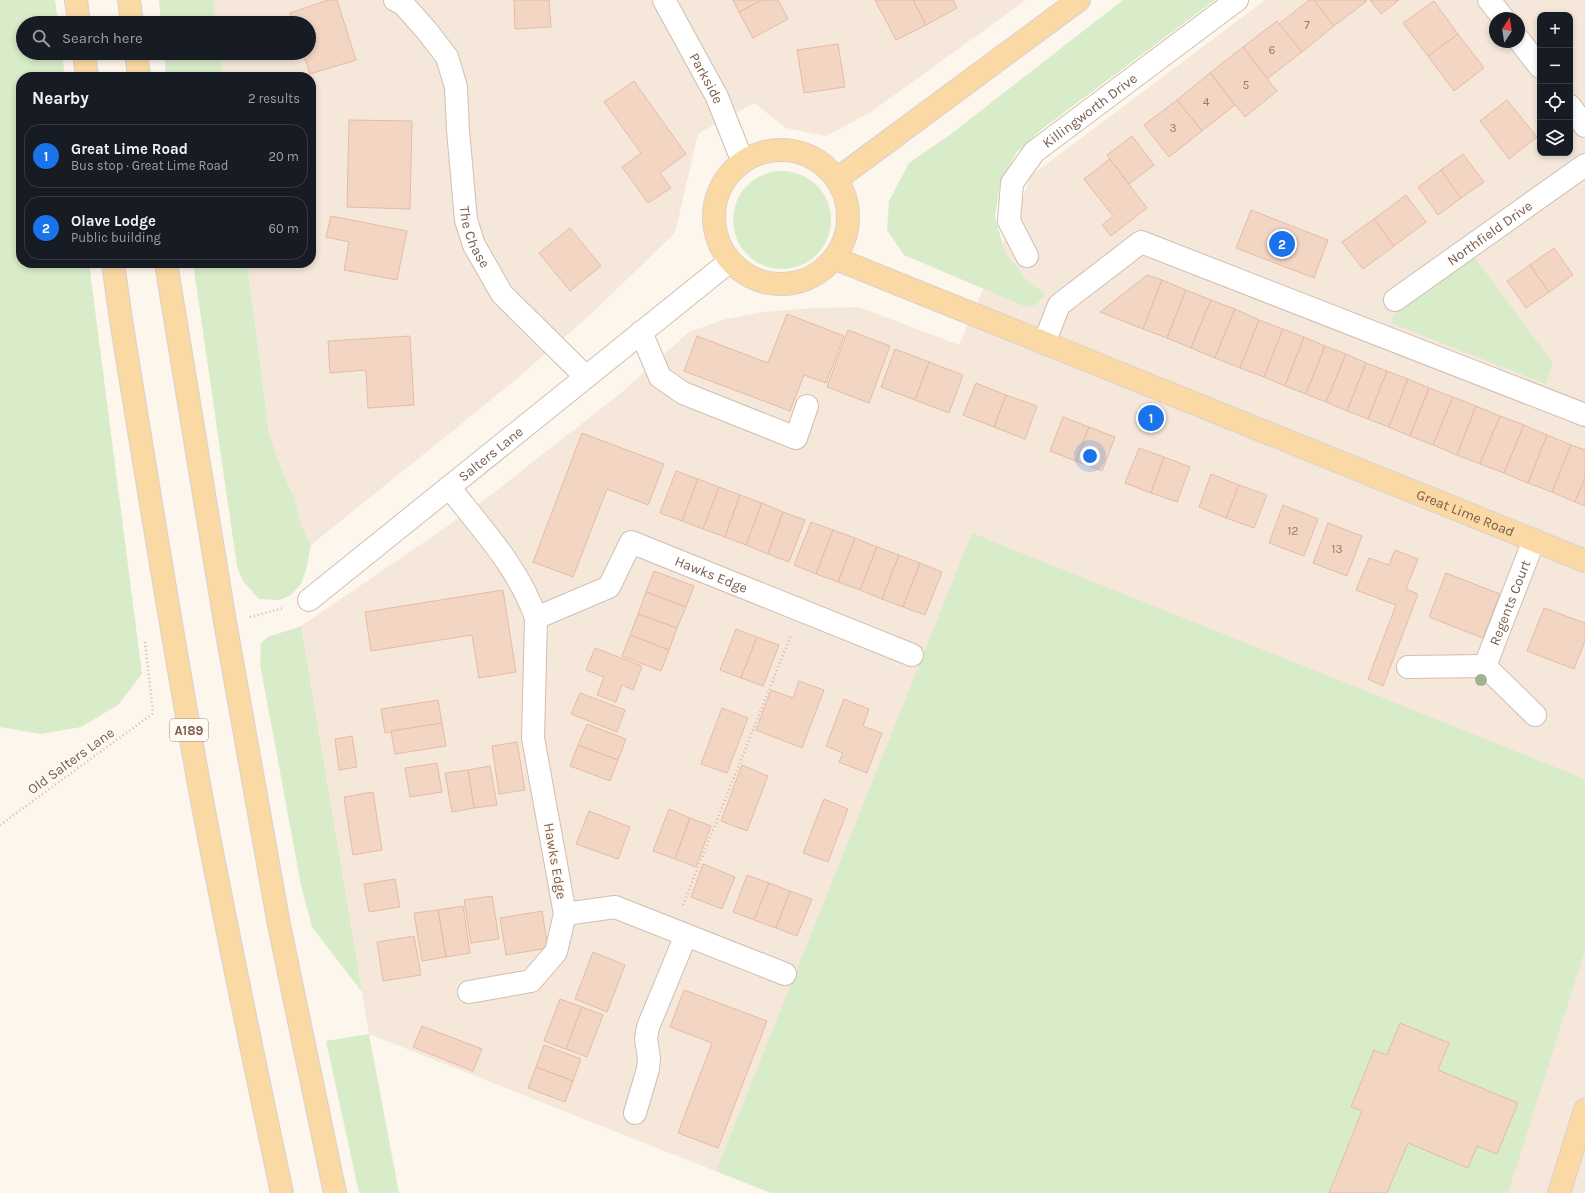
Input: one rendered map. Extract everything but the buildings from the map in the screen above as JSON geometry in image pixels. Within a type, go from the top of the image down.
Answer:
[{"type":"main road","points":[[76,0],[78,16]]},
{"type":"main road","points":[[129,0],[131,16]]},
{"type":"main road","points":[[837,179],[1079,0]]},
{"type":"main road","points":[[85,60],[86,72]]},
{"type":"main road","points":[[137,60],[138,72]]},
{"type":"main road","points":[[793,150],[815,159],[837,179],[847,201],[848,224],[841,247],[834,258],[817,274],[788,284],[765,283],[743,274],[729,262],[717,241],[713,210],[719,187],[742,160],[764,151],[793,150]]},
{"type":"main road","name":"Great Lime Road","points":[[834,258],[1585,561]]},
{"type":"main road","name":"A189","points":[[114,268],[197,774],[238,984],[282,1193]]},
{"type":"main road","points":[[167,268],[225,622],[278,917],[335,1193]]},
{"type":"main road","points":[[1559,1193],[1585,1110]]},
{"type":"street","name":"The Chase","points":[[395,0],[404,4],[428,31],[447,57],[456,87],[458,130],[466,220],[474,245],[502,294],[586,377]]},
{"type":"street","name":"Parkside","points":[[664,0],[717,97],[742,160]]},
{"type":"street","name":"Killingworth Drive","points":[[1027,256],[1010,221],[1012,183],[1034,152],[1237,0]]},
{"type":"street","points":[[1489,0],[1498,12]]},
{"type":"street","points":[[1525,48],[1537,63]]},
{"type":"street","points":[[1573,110],[1585,126]]},
{"type":"street","name":"Northfield Drive","points":[[1395,300],[1585,166]]},
{"type":"street","points":[[1044,343],[1059,305],[1141,242],[1585,415]]},
{"type":"street","name":"Salters Lane","points":[[309,600],[729,262]]},
{"type":"street","points":[[642,332],[660,377],[682,393],[796,438],[807,406]]},
{"type":"street","name":"Hawks Edge","points":[[449,488],[510,567],[530,598],[536,618],[533,738],[564,914],[556,952],[531,981],[469,992]]},
{"type":"street","name":"Regents Court","points":[[1485,666],[1534,540]]},
{"type":"street","name":"Hawks Edge","points":[[536,618],[609,587],[630,542],[912,655]]},
{"type":"street","points":[[1408,667],[1485,666],[1535,715]]},
{"type":"street","name":"Hawks Edge","points":[[564,914],[615,907],[785,974]]},
{"type":"street","points":[[635,1113],[648,1069],[649,1058],[646,1039],[648,1027],[680,932]]},
{"type":"path","points":[[246,619],[309,600]]},
{"type":"path","points":[[680,932],[801,610]]},
{"type":"path","name":"Old Salters Lane","points":[[0,825],[153,713]]},
{"type":"shaded area","points":[[213,0],[1026,0],[871,112],[826,136],[786,128],[754,103],[698,134],[675,233],[591,314],[512,383],[311,545],[290,558],[269,434],[248,268],[316,268],[316,72],[222,72],[221,60],[316,60],[316,16],[215,16]]},
{"type":"shaded area","points":[[1265,0],[1585,0],[1585,1193],[771,1193],[369,1034],[301,626],[445,528],[492,494],[622,392],[689,332],[726,319],[764,312],[813,308],[859,307],[959,345],[1032,175]]},
{"type":"green space","points":[[0,0],[55,0],[57,16],[16,16],[16,60],[63,60],[64,72],[16,72],[16,268],[90,268],[142,674],[118,705],[81,727],[41,734],[0,727]]},
{"type":"green space","points":[[159,0],[213,0],[215,16],[160,16]]},
{"type":"green space","points":[[1123,0],[1215,0],[1042,129],[1017,152],[1000,182],[995,217],[1005,253],[1029,283],[1046,294],[1036,305],[1026,307],[904,255],[887,230],[889,201],[909,163],[951,134]]},
{"type":"green space","points":[[165,60],[221,60],[222,72],[166,72]]},
{"type":"green space","points":[[782,171],[801,175],[817,185],[827,201],[831,220],[827,239],[817,255],[801,265],[782,269],[763,265],[747,255],[737,239],[733,220],[737,201],[747,185],[763,175]]},
{"type":"green space","points":[[1475,258],[1553,363],[1546,384],[1391,323],[1395,312]]},
{"type":"green space","points":[[194,268],[248,268],[269,434],[282,471],[294,498],[301,526],[311,545],[306,570],[301,584],[291,595],[280,600],[259,599],[243,581],[237,566]]},
{"type":"green space","points":[[972,533],[1585,779],[1585,950],[1508,1193],[771,1193],[716,1171]]},
{"type":"green space","points":[[301,626],[362,992],[312,927],[301,885],[260,664],[261,643],[268,637]]},
{"type":"green space","points":[[369,1034],[399,1193],[359,1193],[326,1041]]},
{"type":"place","name":"Olave Lodge","points":[[1282,244]]},
{"type":"place","name":"Great Lime Road","points":[[1151,418]]}]
